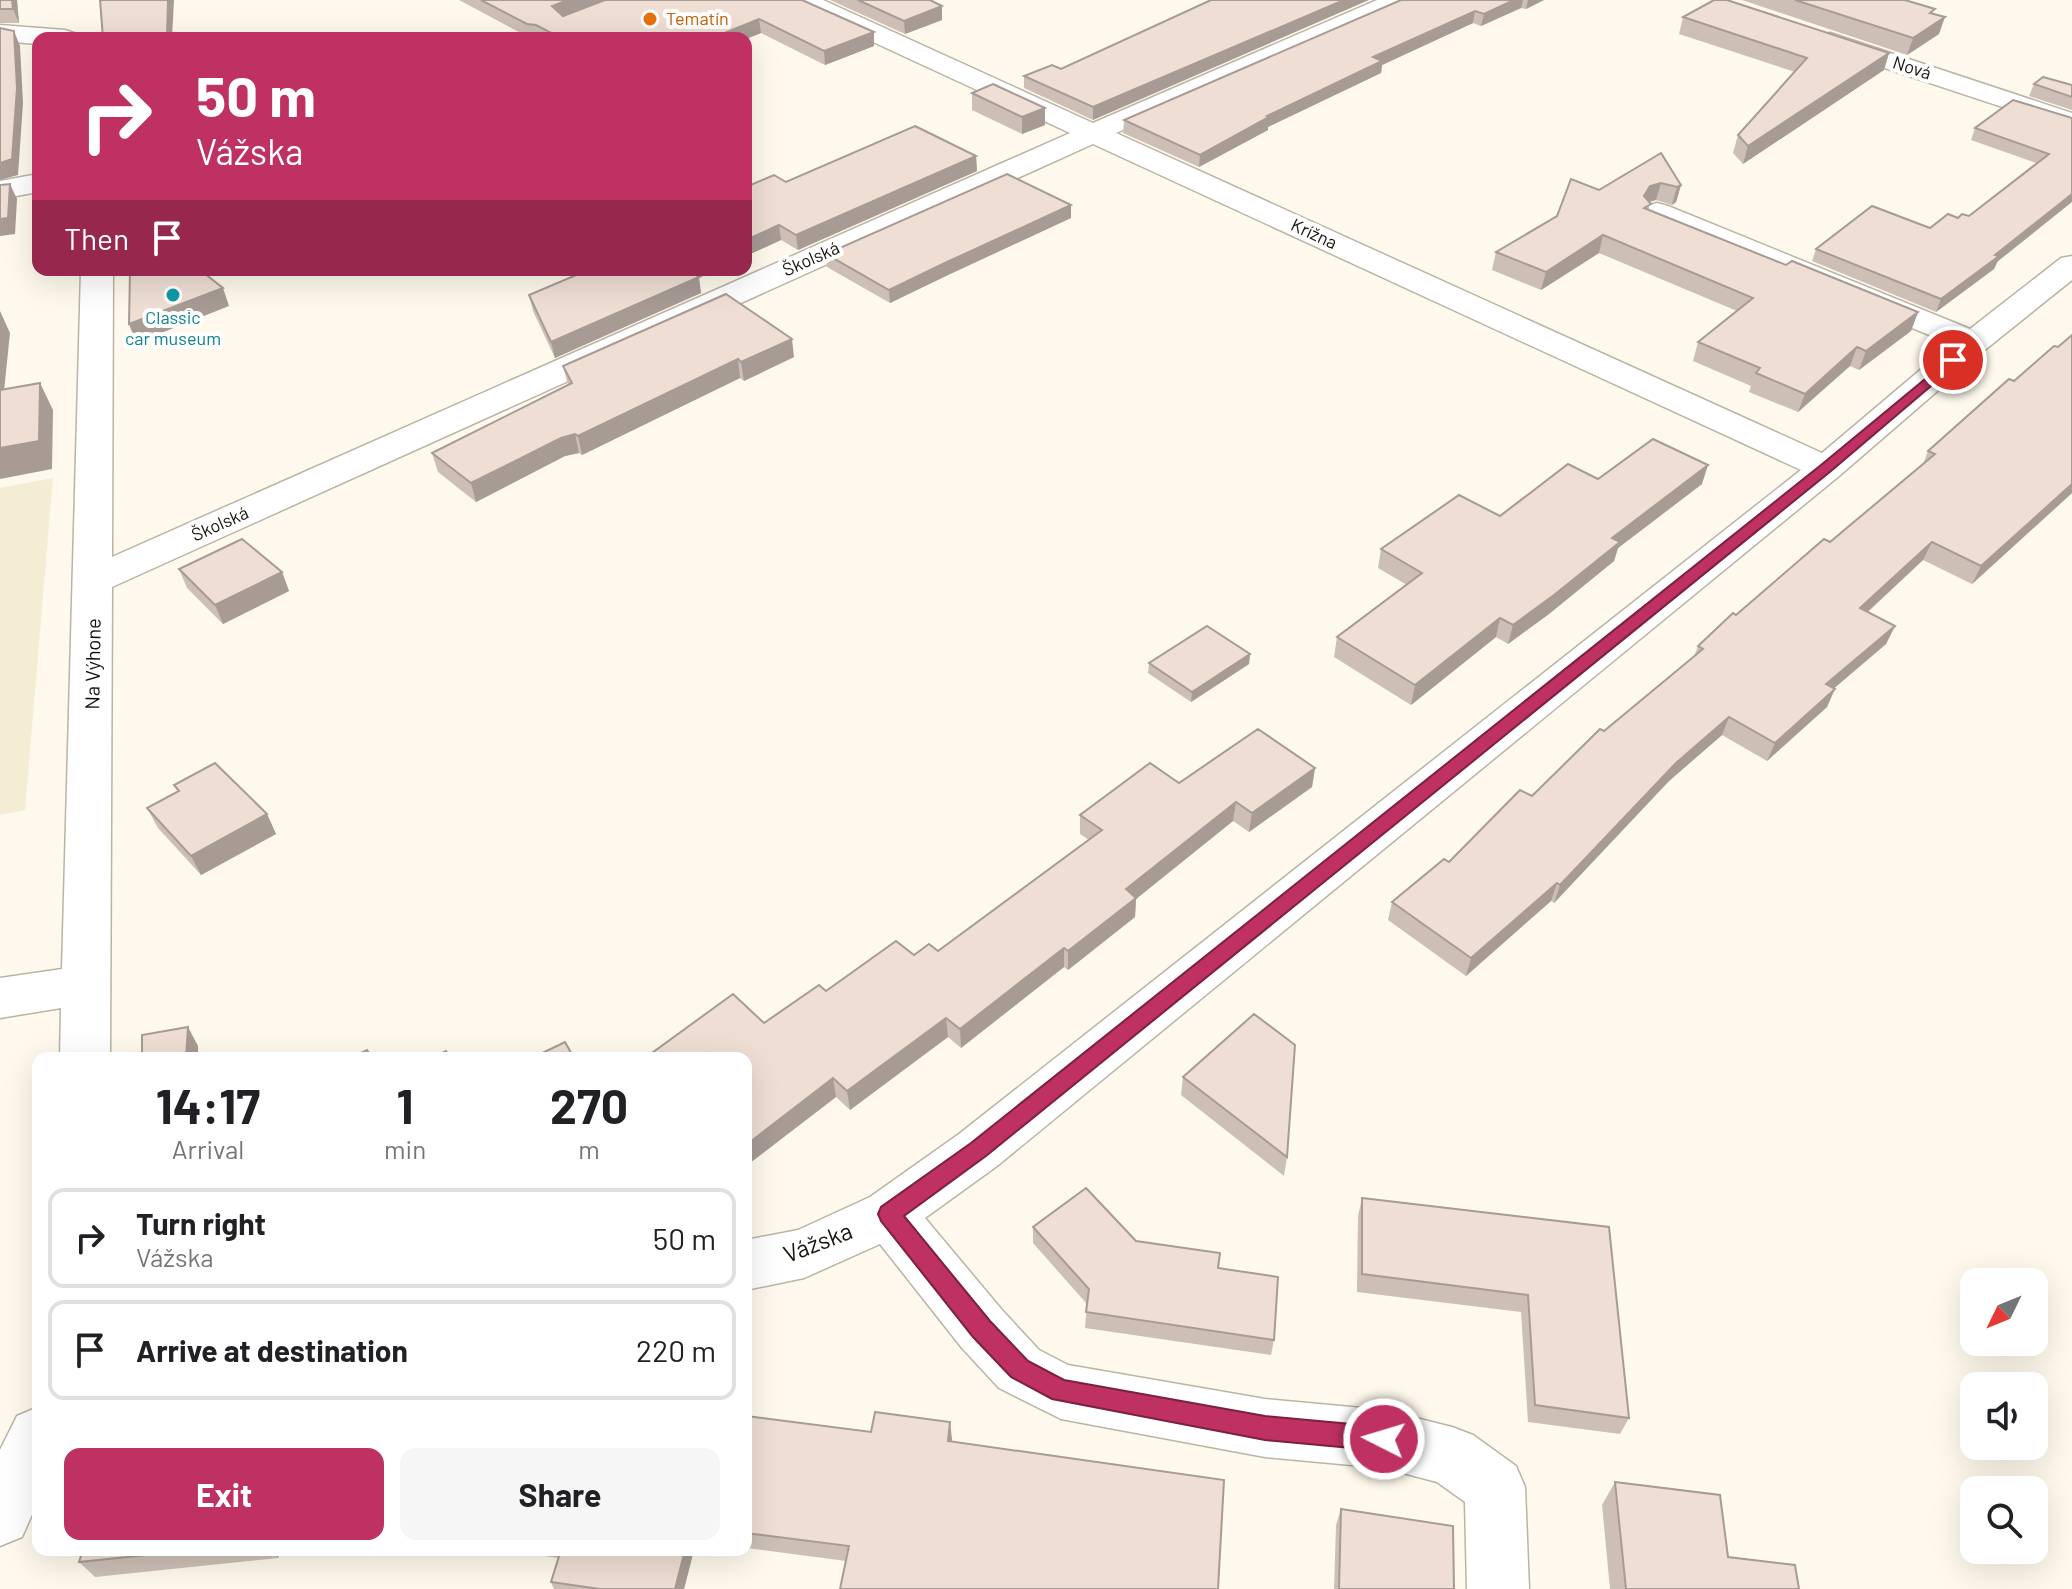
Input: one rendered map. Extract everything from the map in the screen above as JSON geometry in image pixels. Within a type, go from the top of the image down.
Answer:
[{"type":"street","name":"Krížna","points":[[802,0],[1826,468]]},
{"type":"street","points":[[1338,0],[1370,12]]},
{"type":"street","name":"Školská","points":[[94,580],[1093,133],[1398,0]]},
{"type":"street","points":[[0,33],[32,35]]},
{"type":"street","name":"Nová","points":[[1809,34],[2072,122]]},
{"type":"street","points":[[0,190],[32,184]]},
{"type":"street","points":[[1657,212],[1974,342]]},
{"type":"street","name":"Vážska","points":[[752,1264],[804,1253],[889,1214],[978,1150],[1826,468],[1974,342],[2072,265]]},
{"type":"street","name":"Na Výhone","points":[[85,1052],[97,276]]},
{"type":"street","points":[[0,998],[88,984]]},
{"type":"street","points":[[889,1214],[982,1329],[1019,1369],[1061,1391],[1265,1428],[1384,1439],[1452,1456],[1495,1487],[1498,1589]]},
{"type":"street","points":[[0,1515],[32,1448]]},
{"type":"shaded area","points":[[53,478],[25,810],[0,815],[0,488]]},
{"type":"building","points":[[0,0],[12,0],[13,9],[0,9]]},
{"type":"building","points":[[100,0],[168,0],[167,32],[103,32]]},
{"type":"building","points":[[481,0],[568,0],[552,6],[563,16],[605,0],[802,0],[874,32],[824,51],[759,19],[727,32],[549,32]]},
{"type":"building","points":[[858,0],[930,0],[942,6],[904,21]]},
{"type":"building","points":[[1211,0],[1344,0],[1093,107],[1024,76],[1052,65],[1061,69]]},
{"type":"building","points":[[1401,0],[1514,0],[1484,14],[1475,11],[1373,57],[1382,61],[1267,116],[1200,155],[1124,120]]},
{"type":"building","points":[[1714,0],[1727,0],[1889,53],[1748,146],[1738,135],[1807,58],[1683,17]]},
{"type":"building","points":[[1795,0],[1905,0],[1935,9],[1930,13],[1945,17],[1913,38]]},
{"type":"building","points":[[0,28],[14,31],[17,88],[12,159],[0,163]]},
{"type":"building","points":[[2043,77],[2072,85],[2072,97],[2034,84]]},
{"type":"building","points":[[993,84],[1045,108],[1022,117],[972,93]]},
{"type":"building","points":[[2013,100],[2072,118],[2072,194],[1995,255],[1999,256],[1941,299],[1816,249],[1872,206],[1930,228],[1948,214],[1958,218],[1962,214],[1969,216],[2049,154],[1975,128]]},
{"type":"building","points":[[915,126],[976,156],[796,235],[779,225],[752,237],[752,184],[774,175],[786,182]]},
{"type":"building","points":[[1661,153],[1681,185],[1661,183],[1650,186],[1644,196],[1651,204],[1644,208],[1786,265],[1792,261],[1918,312],[1866,351],[1857,347],[1805,394],[1756,373],[1760,368],[1698,342],[1753,298],[1603,235],[1546,272],[1496,252],[1557,216],[1571,179],[1599,190]]},
{"type":"building","points":[[1007,174],[1071,205],[889,290],[826,254]]},
{"type":"building","points":[[10,184],[8,218],[0,219],[0,185]]},
{"type":"building","points":[[130,276],[208,276],[223,288],[129,324]]},
{"type":"building","points":[[574,276],[699,277],[551,342],[529,295]]},
{"type":"building","points":[[726,294],[792,339],[741,362],[738,359],[578,436],[561,438],[471,483],[432,453],[572,383],[563,366]]},
{"type":"building","points":[[2072,335],[2072,484],[1981,566],[1932,542],[1860,608],[1895,626],[1826,684],[1835,689],[1775,743],[1729,717],[1676,763],[1560,885],[1557,883],[1471,958],[1392,902],[1444,859],[1449,862],[1520,790],[1532,796],[1600,729],[1604,731],[1703,649],[1698,646],[1733,613],[1736,615],[1824,539],[1830,542],[1935,454],[1928,451],[2009,379],[2014,381],[2054,346],[2058,347]]},
{"type":"building","points":[[40,383],[39,441],[0,448],[0,390]]},
{"type":"building","points":[[1653,439],[1708,465],[1612,538],[1620,542],[1513,625],[1500,618],[1415,685],[1337,637],[1422,573],[1381,549],[1459,495],[1500,516],[1568,464],[1598,479]]},
{"type":"building","points":[[242,539],[282,572],[215,605],[179,569]]},
{"type":"building","points":[[1207,626],[1250,654],[1192,692],[1149,663]]},
{"type":"building","points":[[1258,729],[1315,768],[1252,813],[1236,802],[1126,889],[1136,898],[1068,951],[1064,948],[960,1029],[946,1018],[847,1091],[833,1078],[752,1140],[752,1052],[653,1052],[733,994],[764,1023],[819,985],[826,991],[896,941],[914,955],[929,944],[938,951],[1102,830],[1080,815],[1150,763],[1179,783]]},
{"type":"building","points":[[215,763],[267,814],[191,856],[147,808],[179,791],[174,785]]},
{"type":"building","points":[[1254,1014],[1295,1045],[1287,1157],[1183,1077]]},
{"type":"building","points":[[188,1027],[186,1052],[142,1052],[142,1035]]},
{"type":"building","points":[[565,1042],[571,1052],[544,1052]]},
{"type":"building","points":[[1086,1188],[1136,1241],[1220,1253],[1218,1268],[1278,1277],[1274,1340],[1086,1312],[1089,1289],[1033,1227]]},
{"type":"building","points":[[1362,1198],[1609,1227],[1629,1418],[1535,1405],[1528,1295],[1362,1274]]},
{"type":"building","points":[[875,1412],[950,1422],[948,1441],[1224,1480],[1218,1589],[840,1589],[849,1546],[752,1534],[752,1417],[871,1432]]},
{"type":"building","points":[[1615,1482],[1720,1495],[1728,1557],[1795,1565],[1799,1589],[1626,1589]]},
{"type":"building","points":[[1341,1509],[1453,1526],[1454,1589],[1339,1589]]},
{"type":"building","points":[[81,1556],[136,1556],[79,1562]]},
{"type":"building","points":[[559,1556],[683,1556],[675,1589],[600,1589],[551,1582]]},
{"type":"place","name":"Tematín","points":[[650,19]]},
{"type":"place","name":"Classic car museum","points":[[173,295]]},
{"type":"route","points":[[1384,1439],[1265,1428],[1061,1391],[1019,1369],[982,1329],[889,1214],[978,1150],[1826,468],[1953,360]]}]
